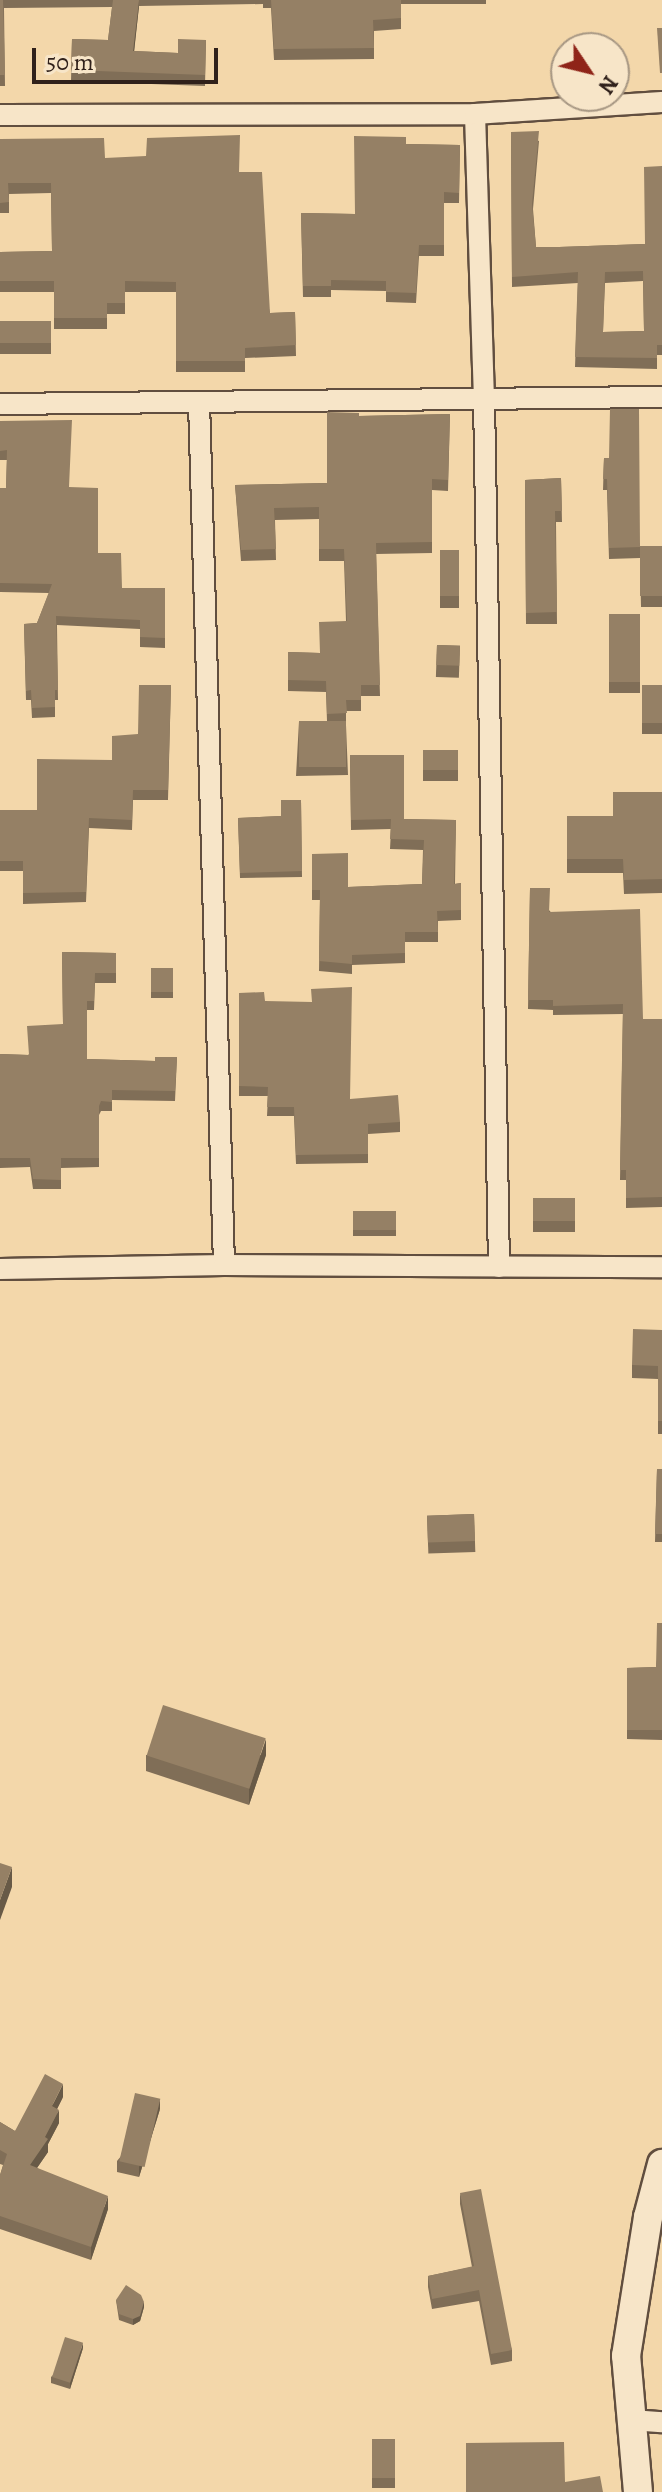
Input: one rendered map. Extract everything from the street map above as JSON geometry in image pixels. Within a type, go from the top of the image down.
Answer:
[{"type":"street","points":[[0,115],[475,114],[662,102]]},
{"type":"street","points":[[475,114],[484,399],[499,1267]]},
{"type":"street","points":[[0,404],[662,397]]},
{"type":"street","points":[[199,402],[224,1265]]},
{"type":"street","points":[[0,1269],[224,1265],[662,1267]]},
{"type":"street","points":[[638,2492],[626,2356],[648,2217],[662,2164]]},
{"type":"street","points":[[631,2420],[662,2422]]},
{"type":"building","points":[[0,0],[3,0],[5,75],[0,75]]},
{"type":"building","points":[[113,0],[139,0],[133,51],[178,53],[178,39],[206,40],[205,75],[71,70],[72,39],[108,40]]},
{"type":"building","points":[[271,0],[401,0],[401,18],[373,20],[374,48],[274,49]]},
{"type":"building","points":[[657,28],[662,28],[662,73],[660,73]]},
{"type":"building","points":[[539,131],[532,204],[536,247],[645,244],[644,167],[662,166],[662,345],[657,345],[657,358],[575,357],[578,272],[512,277],[511,132]],"holes":[[[643,271],[644,331],[603,332],[605,272]]]},
{"type":"building","points":[[240,135],[239,172],[262,172],[270,313],[295,312],[296,345],[245,348],[245,361],[176,361],[176,282],[125,281],[125,303],[107,303],[107,318],[54,318],[54,281],[0,281],[0,252],[52,251],[51,183],[8,183],[9,202],[0,203],[0,139],[104,138],[105,158],[146,156],[147,138]]},
{"type":"building","points":[[354,136],[406,137],[406,144],[460,145],[459,193],[444,192],[444,245],[419,245],[416,293],[386,292],[386,281],[331,280],[331,286],[303,286],[301,213],[355,214]]},
{"type":"building","points":[[0,321],[51,321],[51,343],[0,343]]},
{"type":"building","points":[[610,409],[639,409],[640,547],[609,548],[607,479],[603,479],[604,458],[609,458]]},
{"type":"building","points":[[327,412],[359,413],[359,416],[450,414],[448,480],[432,479],[432,542],[376,543],[380,685],[361,685],[361,700],[346,700],[347,713],[327,714],[326,681],[288,680],[288,652],[320,653],[319,622],[347,621],[344,549],[319,549],[319,507],[274,508],[276,549],[241,550],[235,485],[327,483]]},
{"type":"building","points":[[72,420],[69,487],[98,488],[98,553],[121,553],[122,588],[165,588],[165,638],[140,637],[140,620],[56,616],[58,690],[55,690],[55,707],[32,708],[31,690],[26,691],[24,624],[37,623],[52,584],[0,583],[0,488],[6,488],[7,450],[0,451],[0,421]]},
{"type":"building","points":[[561,478],[562,511],[555,511],[557,612],[526,613],[525,480]]},
{"type":"building","points":[[640,546],[662,546],[662,596],[640,596]]},
{"type":"building","points":[[440,550],[459,550],[459,596],[440,596]]},
{"type":"building","points":[[609,614],[640,614],[640,682],[609,682]]},
{"type":"building","points":[[437,645],[460,646],[459,666],[436,665]]},
{"type":"building","points":[[139,685],[171,685],[168,790],[133,790],[132,820],[89,818],[86,892],[23,893],[23,861],[0,861],[0,810],[37,810],[37,759],[112,760],[112,736],[138,734]]},
{"type":"building","points":[[642,685],[662,685],[662,723],[642,723]]},
{"type":"building","points":[[299,721],[346,721],[346,767],[299,767]]},
{"type":"building","points":[[423,750],[458,750],[458,770],[423,770]]},
{"type":"building","points":[[350,755],[404,755],[404,819],[398,819],[456,820],[454,884],[461,883],[461,910],[437,911],[438,932],[405,932],[405,953],[352,955],[352,964],[319,961],[320,890],[312,890],[312,854],[348,853],[348,887],[422,884],[424,840],[390,839],[391,819],[351,820]]},
{"type":"building","points":[[613,792],[662,792],[662,879],[624,880],[623,859],[567,859],[567,816],[613,816]]},
{"type":"building","points":[[281,800],[301,800],[302,871],[240,873],[238,818],[281,816]]},
{"type":"building","points":[[530,888],[550,888],[549,912],[640,909],[643,1019],[662,1019],[662,1197],[626,1198],[626,1170],[620,1170],[623,1004],[553,1006],[553,1000],[528,1000]]},
{"type":"building","points":[[62,952],[116,953],[116,973],[95,973],[94,1001],[87,1001],[87,1059],[155,1061],[155,1057],[177,1057],[175,1091],[112,1090],[112,1102],[101,1101],[99,1106],[99,1158],[61,1158],[61,1180],[33,1179],[30,1158],[0,1158],[0,1054],[29,1055],[27,1026],[63,1024]]},
{"type":"building","points":[[151,968],[173,968],[173,992],[151,992]]},
{"type":"building","points":[[352,987],[350,1099],[398,1095],[400,1122],[368,1124],[368,1154],[296,1155],[294,1107],[267,1107],[268,1087],[239,1086],[239,993],[264,992],[265,1001],[312,1002],[311,989]]},
{"type":"building","points":[[533,1198],[575,1198],[575,1221],[533,1221]]},
{"type":"building","points":[[353,1211],[396,1211],[396,1230],[353,1230]]},
{"type":"building","points":[[633,1329],[662,1330],[662,1421],[658,1421],[658,1366],[632,1365]]},
{"type":"building","points":[[657,1469],[662,1469],[662,1534],[655,1534]]},
{"type":"building","points":[[474,1514],[475,1541],[428,1543],[427,1516]]},
{"type":"building","points":[[657,1623],[662,1623],[662,1730],[627,1730],[627,1668],[656,1667]]},
{"type":"building","points":[[163,1705],[266,1738],[249,1789],[147,1755]]},
{"type":"building","points":[[0,1863],[12,1867],[0,1900]]},
{"type":"building","points":[[45,2074],[63,2084],[52,2106],[59,2110],[45,2137],[48,2139],[30,2165],[108,2196],[91,2247],[0,2216],[0,2175],[7,2154],[0,2150],[0,2122],[15,2131]]},
{"type":"building","points":[[135,2093],[160,2099],[145,2167],[119,2161]]},
{"type":"building","points":[[481,2189],[512,2350],[491,2354],[479,2290],[432,2299],[428,2276],[474,2266],[460,2193]]},
{"type":"building","points":[[126,2285],[141,2295],[144,2302],[140,2316],[133,2319],[119,2314],[116,2300]]},
{"type":"building","points":[[65,2337],[83,2343],[70,2383],[52,2377]]},
{"type":"building","points":[[372,2439],[395,2439],[395,2478],[372,2478]]},
{"type":"building","points":[[564,2442],[565,2482],[600,2476],[603,2492],[466,2492],[466,2443]]}]
